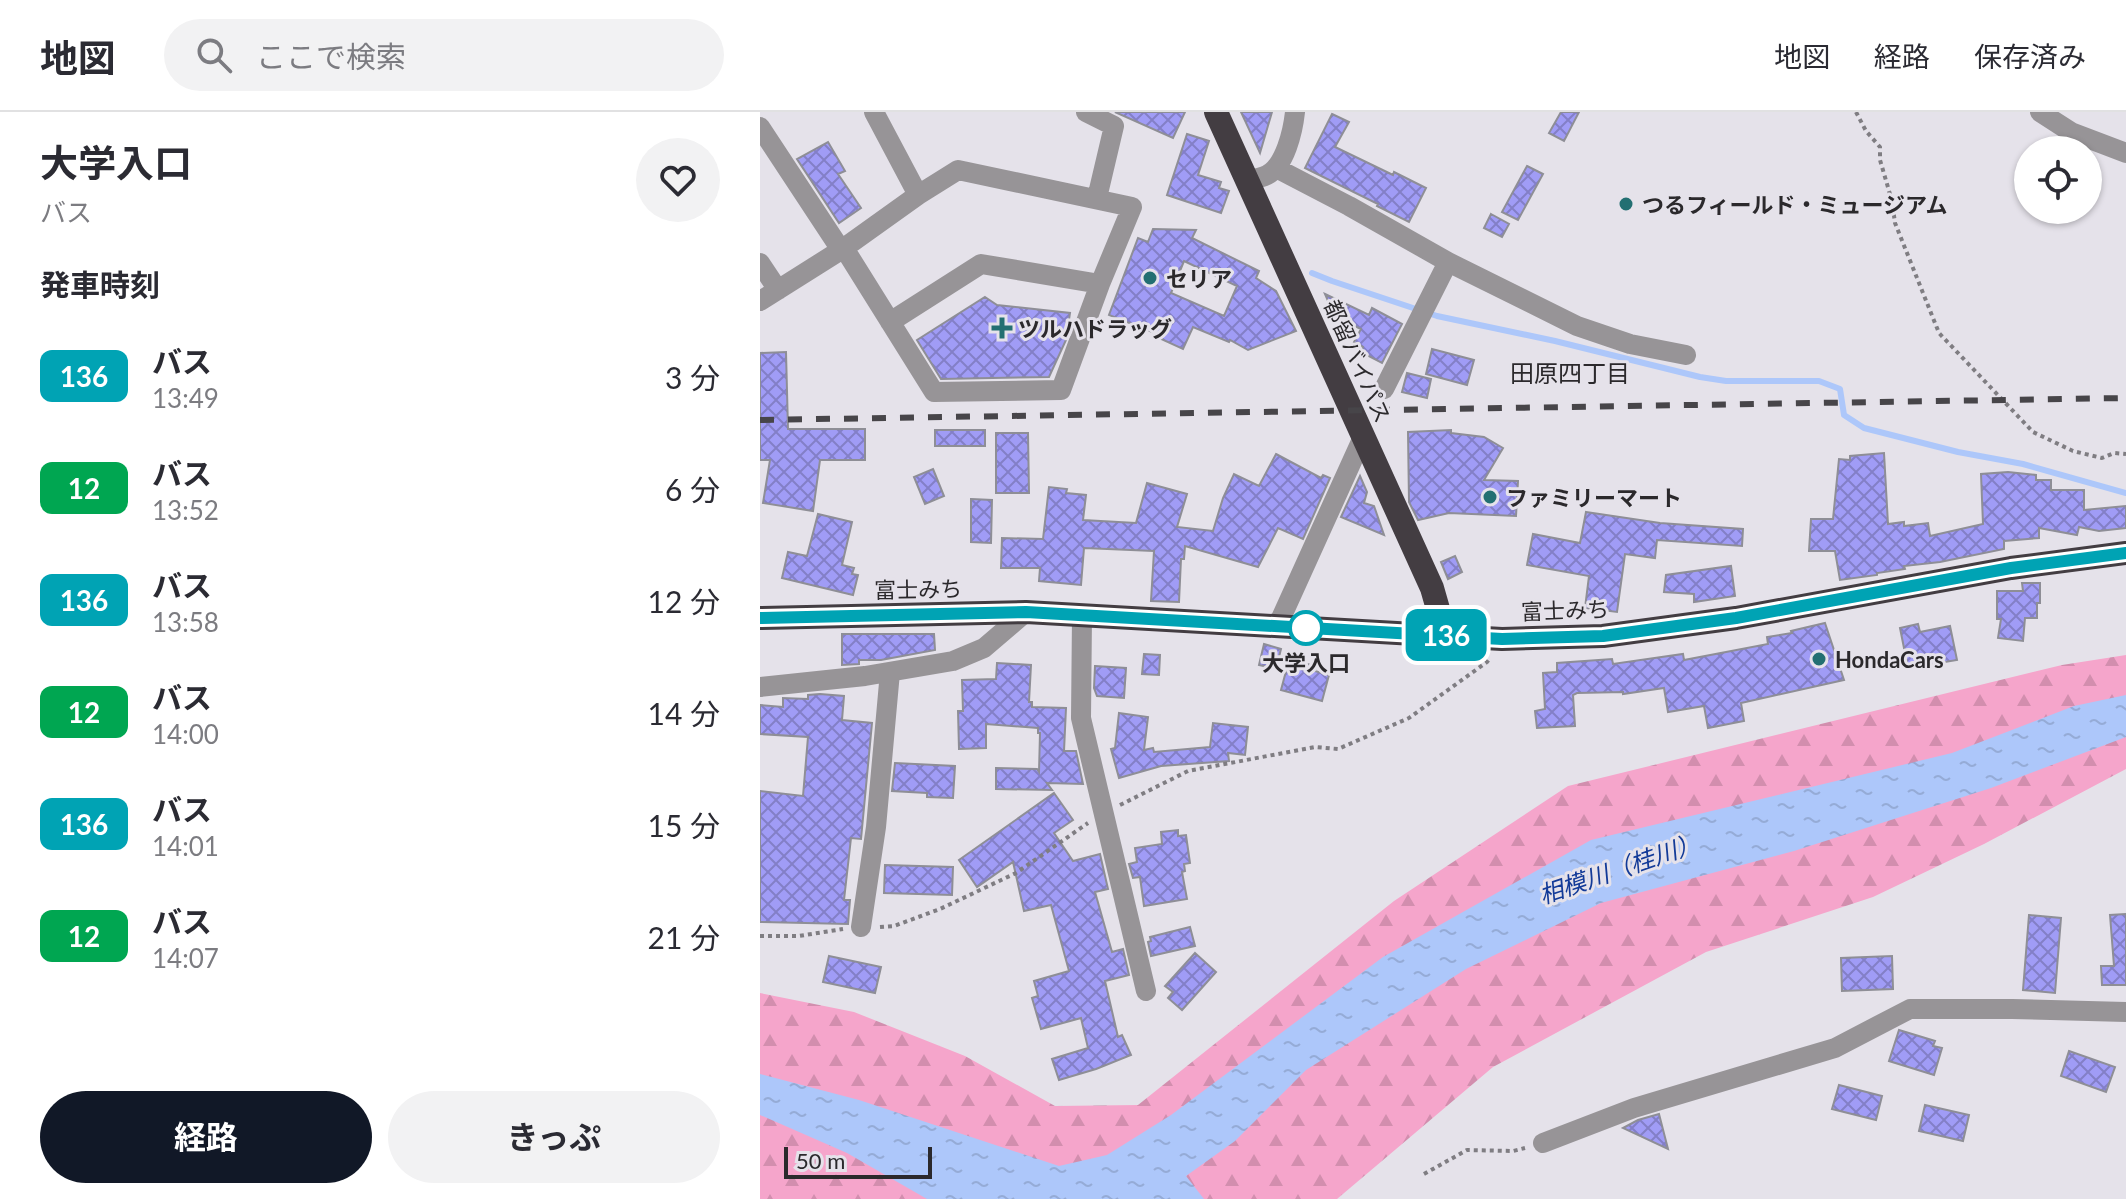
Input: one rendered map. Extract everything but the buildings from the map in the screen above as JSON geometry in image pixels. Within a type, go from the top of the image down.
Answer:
[{"type":"highway","name":"都留バイパス","points":[[1216,112],[1432,588],[1441,635]]},
{"type":"highway","name":"富士みち","points":[[760,618],[1026,612],[1502,639],[1603,636],[1736,618],[2011,568],[2126,553]]},
{"type":"street","points":[[874,112],[918,195]]},
{"type":"street","points":[[1086,112],[1114,126],[1097,198]]},
{"type":"street","points":[[1248,180],[1265,176],[1276,168],[1290,139],[1295,112]]},
{"type":"street","points":[[2040,112],[2071,132],[2126,153]]},
{"type":"street","points":[[760,127],[842,249],[890,322],[934,392],[1061,390],[1132,207],[958,170],[842,249],[760,301]]},
{"type":"street","points":[[1276,168],[1448,262],[1577,326],[1630,344],[1686,355]]},
{"type":"street","points":[[1384,389],[1448,262]]},
{"type":"street","points":[[760,263],[778,290]]},
{"type":"street","points":[[890,322],[981,264],[1100,284]]},
{"type":"street","points":[[1277,627],[1363,437]]},
{"type":"street","points":[[760,687],[890,672],[953,661],[984,648],[1026,612]]},
{"type":"street","points":[[1082,616],[1081,718],[1146,991]]},
{"type":"street","points":[[861,927],[876,827],[890,672]]},
{"type":"street","points":[[1543,1143],[1634,1108],[1835,1048],[1910,1009],[2126,1012]]},
{"type":"path","points":[[1856,112],[1866,131],[1880,147],[1880,160],[1895,223],[1939,333],[2033,432],[2073,451],[2102,458],[2114,453],[2126,454]]},
{"type":"path","points":[[760,936],[799,936],[861,927],[894,926],[940,909],[1016,873],[1103,812],[1188,771],[1315,747],[1338,749],[1409,718],[1487,662],[1502,639]]},
{"type":"path","points":[[1424,1174],[1467,1150],[1513,1151],[1543,1143]]},
{"type":"green space","points":[[2126,655],[2126,769],[1984,844],[1873,897],[1706,952],[1493,1067],[1337,1199],[760,1199],[760,993],[854,1012],[965,1056],[1055,1106],[1138,1105],[1394,901],[1568,786],[2062,665]]},
{"type":"water","name":"相模川（桂川）","points":[[2126,695],[2126,737],[1991,788],[1794,851],[1601,903],[1466,969],[1306,1070],[1235,1141],[1186,1176],[1204,1199],[927,1199],[847,1153],[760,1115],[760,1074],[859,1100],[1059,1166],[1107,1155],[1171,1115],[1383,957],[1591,840],[1952,753],[2074,706]]},
{"type":"waterway","points":[[1312,273],[1437,316],[1700,377],[1726,381],[1819,381],[1840,389],[1844,415],[1864,428],[1958,452],[2023,464],[2126,493]]},
{"type":"railway","points":[[760,420],[2126,398]]},
{"type":"bus line","name":"136","points":[[760,618],[1026,612],[1502,639],[1603,636],[1736,618],[2011,568],[2126,553]]},
{"type":"place","name":"つるフィールド・ミュージアム","points":[[1626,204]]},
{"type":"place","name":"セリア","points":[[1150,278]]},
{"type":"place","name":"ツルハドラッグ","points":[[1002,328]]},
{"type":"place","name":"ファミリーマート","points":[[1490,497]]},
{"type":"place","name":"大学入口","points":[[1306,628]]},
{"type":"place","name":"HondaCars","points":[[1819,659]]},
{"type":"district","name":"田原四丁目","points":[[1570,372]]}]
